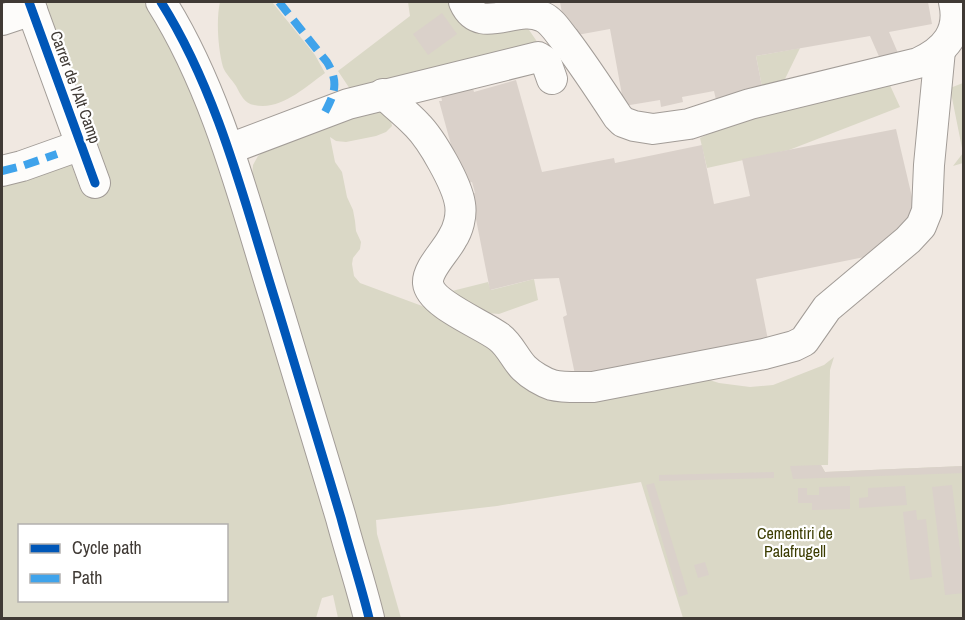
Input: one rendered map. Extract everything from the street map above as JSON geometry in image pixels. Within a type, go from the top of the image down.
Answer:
[{"type":"street","points":[[161,2],[188,50],[229,149],[318,440],[369,618]]},
{"type":"street","points":[[464,2],[472,15],[480,19],[524,13],[544,17],[583,64],[618,117],[623,122],[634,126],[653,129],[689,124],[750,104],[918,63],[930,58],[940,50],[954,32],[956,19],[954,2]]},
{"type":"street","points":[[2,20],[31,6]]},
{"type":"street","name":"Carrer de l'Alt Camp","points":[[31,6],[95,183]]},
{"type":"street","points":[[383,94],[418,125],[432,144],[454,186],[460,204],[460,217],[453,238],[430,272],[428,282],[432,294],[441,302],[499,337],[524,369],[537,377],[551,384],[593,387],[764,354],[794,346],[804,340],[827,308],[908,240],[921,226],[927,211],[940,50]]},
{"type":"street","points":[[229,149],[348,104],[538,57],[546,62],[552,79]]},
{"type":"street","points":[[2,171],[81,145]]},
{"type":"green space","points":[[41,2],[144,2],[175,54],[217,158],[358,618],[338,618],[333,595],[322,598],[316,618],[2,618],[2,181],[69,158],[81,191],[107,184]]},
{"type":"green space","points":[[220,2],[272,2],[315,55],[325,73],[283,101],[264,106],[245,101],[223,67],[218,34]]},
{"type":"green space","points":[[408,2],[453,2],[520,24],[529,30],[538,43],[354,95],[338,71],[410,16]]},
{"type":"green space","points":[[800,48],[785,79],[777,86],[763,92],[756,56]]},
{"type":"green space","points":[[888,81],[900,107],[789,150],[707,168],[700,138],[739,119]]},
{"type":"green space","points":[[963,83],[963,153],[950,88]]},
{"type":"green space","name":"Cementiri de Palafrugell","points":[[375,105],[390,116],[392,126],[386,132],[346,142],[336,141],[330,137],[335,162],[342,172],[347,197],[353,210],[356,231],[361,242],[352,264],[354,276],[360,283],[433,310],[485,338],[511,372],[700,377],[719,383],[750,387],[773,385],[824,365],[834,357],[830,370],[828,465],[821,465],[825,472],[963,466],[963,618],[683,618],[641,482],[497,506],[376,520],[377,534],[401,618],[378,618],[252,177],[253,165],[258,156],[276,142]]},
{"type":"green space","points":[[963,153],[963,163],[953,166]]},
{"type":"green space","points":[[534,279],[538,300],[499,314],[487,313],[448,292],[488,282],[491,290]]},
{"type":"building","points":[[560,2],[928,2],[932,24],[889,32],[898,53],[881,61],[870,36],[756,56],[763,92],[716,100],[714,91],[682,97],[683,102],[661,107],[660,100],[624,106],[610,29],[566,37]]},
{"type":"building","points":[[442,13],[457,34],[428,55],[413,34]]},
{"type":"building","points":[[516,80],[542,172],[614,158],[615,163],[702,145],[714,204],[750,196],[742,159],[896,129],[916,214],[889,252],[756,279],[769,345],[577,384],[563,317],[567,315],[559,278],[534,279],[490,290],[471,194],[475,193],[472,182],[462,185],[439,101],[442,101],[440,90],[471,81],[474,92]]},
{"type":"building","points":[[821,465],[825,472],[964,466],[964,473],[793,479],[790,466]]},
{"type":"building","points":[[774,472],[774,478],[659,481],[659,475]]},
{"type":"building","points":[[654,483],[688,594],[679,597],[646,485]]},
{"type":"building","points":[[952,485],[964,593],[945,595],[932,487]]},
{"type":"building","points":[[850,486],[850,509],[812,510],[812,503],[798,503],[798,488],[807,488],[807,495],[819,495],[819,487]]},
{"type":"building","points":[[905,486],[907,505],[859,508],[859,498],[868,497],[868,488]]},
{"type":"building","points":[[916,510],[917,520],[926,519],[932,577],[910,580],[903,512]]},
{"type":"building","points":[[705,562],[709,575],[698,578],[694,565]]},
{"type":"marked path","points":[[279,2],[331,69],[334,87],[325,112]]},
{"type":"marked path","points":[[2,171],[57,154]]},
{"type":"cycle path","points":[[29,2],[95,183]]},
{"type":"cycle path","points":[[161,2],[199,73],[228,150],[333,491],[369,618]]}]
